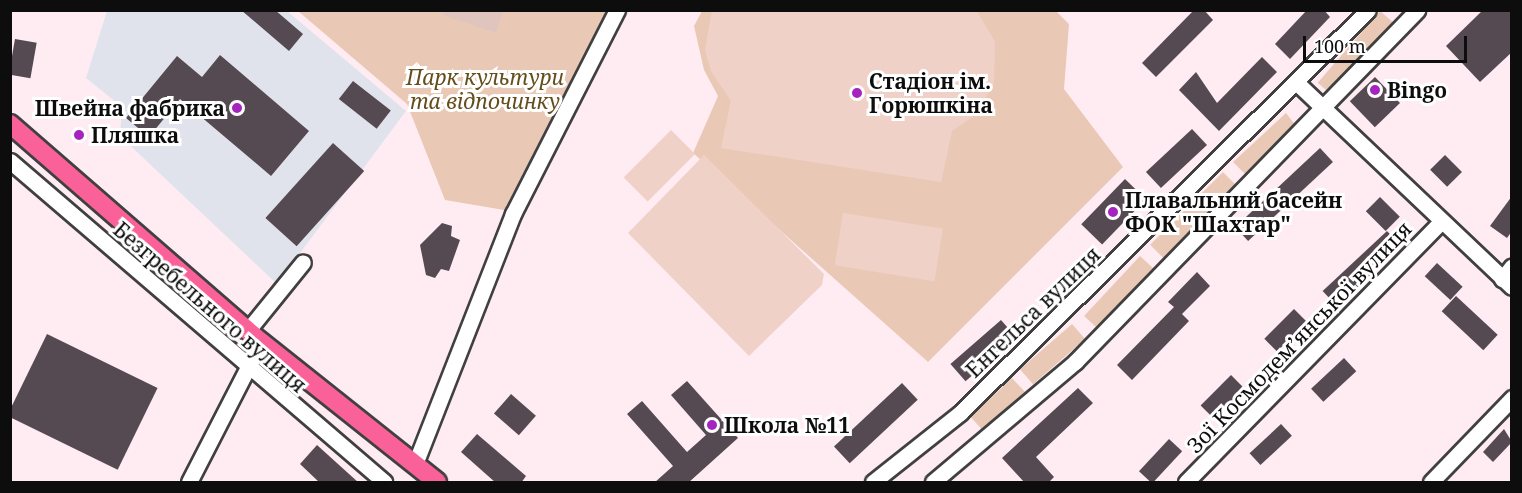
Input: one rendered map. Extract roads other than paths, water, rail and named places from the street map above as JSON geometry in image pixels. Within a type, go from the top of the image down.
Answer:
[{"type":"main road","points":[[10,124],[255,336],[437,483]]},
{"type":"street","points":[[415,464],[513,214],[617,10]]},
{"type":"street","name":"Енгельса вулиця","points":[[873,483],[960,413],[1297,83],[1368,10]]},
{"type":"street","points":[[933,483],[1075,362],[1417,10]]},
{"type":"street","points":[[1297,83],[1507,283],[1512,266]]},
{"type":"street","name":"Безгребельного вулиця","points":[[10,161],[244,367],[384,483]]},
{"type":"street","name":"Зої Космодем’янської вулиця","points":[[1186,483],[1442,222]]},
{"type":"street","points":[[189,483],[244,367],[255,336],[303,262]]},
{"type":"street","points":[[1431,483],[1512,398]]},
{"type":"place","name":"Bingo","points":[[1375,90]]},
{"type":"place","name":"Стадіон ім. Горюшкіна","points":[[857,93]]},
{"type":"place","name":"Швейна фабрика","points":[[237,108]]},
{"type":"place","name":"Пляшка","points":[[79,135]]},
{"type":"place","name":"Плавальний басейн ФОК \"Шахтар\"","points":[[1113,212]]},
{"type":"place","name":"Школа №11","points":[[712,425]]},
{"type":"park label","name":"Парк культури та відпочинку","points":[[485,89]]}]
